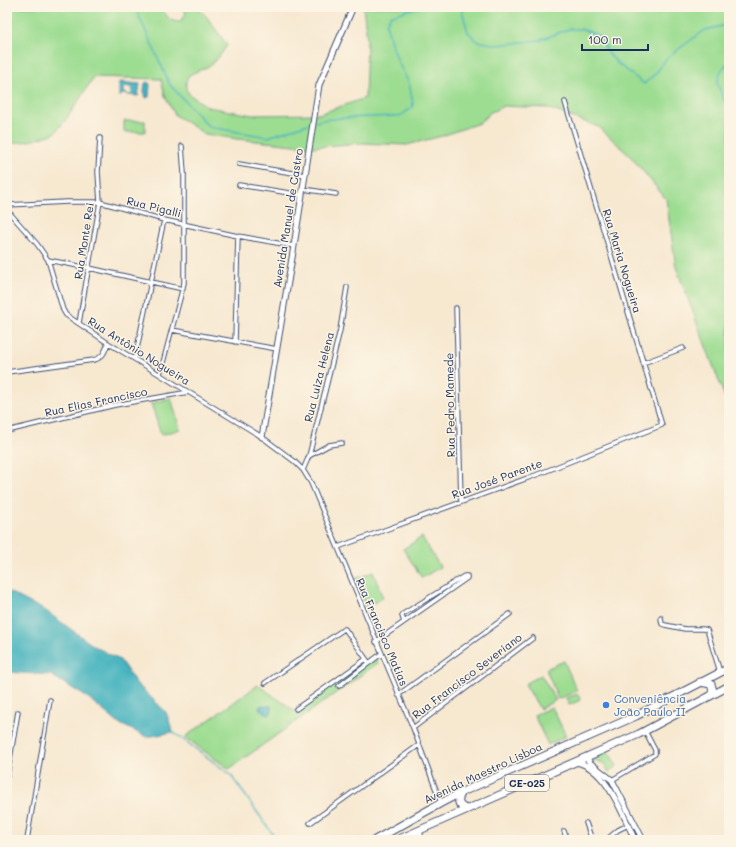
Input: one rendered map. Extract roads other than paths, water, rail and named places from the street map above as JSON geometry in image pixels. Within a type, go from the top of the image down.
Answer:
[{"type":"highway","name":"CE-025","points":[[700,682],[729,668]]},
{"type":"highway","points":[[700,682],[711,684],[713,691],[711,695]]},
{"type":"highway","name":"Avenida Maestro Lisboa","points":[[375,840],[462,792],[636,716],[700,682]]},
{"type":"highway","name":"CE-025","points":[[397,840],[645,731],[729,686]]},
{"type":"highway","points":[[462,792],[458,802],[460,806],[467,809]]},
{"type":"street","name":"Avenida Manuel de Castro","points":[[262,437],[319,85],[353,7]]},
{"type":"street","name":"Rua Maria Nogueira","points":[[565,102],[662,425]]},
{"type":"street","name":"Rua Monte Rei","points":[[78,323],[100,202],[98,172],[100,138]]},
{"type":"street","points":[[160,374],[185,277],[184,173],[182,146]]},
{"type":"street","points":[[239,164],[305,175]]},
{"type":"street","points":[[239,185],[302,196]]},
{"type":"street","points":[[303,189],[336,194]]},
{"type":"street","name":"Rua Pigalli","points":[[7,205],[100,202],[164,220],[294,246]]},
{"type":"street","name":"Rua Antônio Nogueira","points":[[7,210],[38,244],[48,260],[65,313],[108,342],[262,437],[291,458],[303,470]]},
{"type":"street","points":[[135,358],[164,220]]},
{"type":"street","points":[[235,342],[238,236]]},
{"type":"street","points":[[48,260],[183,289]]},
{"type":"street","name":"Rua Luiza Helena","points":[[303,470],[309,456],[340,330],[347,287]]},
{"type":"street","name":"Rua Pedro Mamede","points":[[456,308],[461,502]]},
{"type":"street","points":[[172,330],[277,349]]},
{"type":"street","points":[[7,372],[94,360],[100,358],[105,353],[108,342]]},
{"type":"street","points":[[643,363],[683,348]]},
{"type":"street","name":"Rua Elias Francisco","points":[[7,431],[115,405],[189,392]]},
{"type":"street","name":"Rua José Parente","points":[[338,547],[536,475],[662,425]]},
{"type":"street","points":[[309,456],[329,445],[342,443]]},
{"type":"street","name":"Rua Francisco Matias","points":[[303,470],[311,483],[338,547],[376,642],[413,728],[441,803]]},
{"type":"street","points":[[376,642],[467,578],[467,576],[464,576],[403,614],[402,616],[404,622]]},
{"type":"street","points":[[398,695],[510,614]]},
{"type":"street","points":[[661,618],[662,624],[665,625],[685,629],[707,630],[720,672]]},
{"type":"street","points":[[265,683],[344,629],[369,663]]},
{"type":"street","name":"Rua Francisco Severiano","points":[[413,728],[533,638]]},
{"type":"street","points":[[339,686],[381,654]]},
{"type":"street","points":[[296,709],[366,659]]},
{"type":"street","points":[[28,840],[50,700]]},
{"type":"street","points":[[7,776],[18,712]]},
{"type":"street","points":[[612,780],[655,754],[655,750],[645,731]]},
{"type":"street","points":[[310,823],[419,745]]},
{"type":"street","points":[[586,757],[612,780],[643,840]]},
{"type":"street","points":[[574,762],[579,763],[598,774],[604,780],[612,792],[635,840]]},
{"type":"street","points":[[606,840],[618,830],[633,822]]},
{"type":"street","points":[[586,823],[592,840]]},
{"type":"street","points":[[420,830],[422,840]]},
{"type":"street","points":[[564,832],[567,840]]},
{"type":"water","points":[[119,82],[140,84],[138,96],[129,95],[132,94],[132,88],[126,86],[123,89],[123,92],[128,95],[123,94],[119,97]]},
{"type":"water","points":[[148,82],[150,84],[149,97],[146,98],[144,91],[145,83]]},
{"type":"water","points":[[7,591],[46,611],[94,646],[120,660],[136,683],[166,712],[173,732],[147,737],[118,723],[88,698],[51,675],[7,672]]},
{"type":"water","points":[[261,705],[271,706],[272,710],[270,715],[267,715],[264,711],[260,710],[259,707]]},
{"type":"waterway","points":[[135,7],[170,85],[209,127],[268,137],[311,123]]},
{"type":"waterway","points":[[315,122],[342,118],[400,116],[413,107],[409,83],[398,62],[386,24],[390,16],[422,7]]},
{"type":"waterway","points":[[461,7],[468,32],[477,41],[497,45],[540,40],[569,29],[581,29],[598,35],[609,54],[617,63],[644,84],[657,72],[666,59],[705,30],[722,26],[729,28]]},
{"type":"waterway","points":[[729,61],[721,71],[717,83],[724,100],[729,105]]},
{"type":"waterway","points":[[173,732],[230,774],[277,840]]},
{"type":"place","name":"Conveniência João Paulo II","points":[[606,705]]}]
